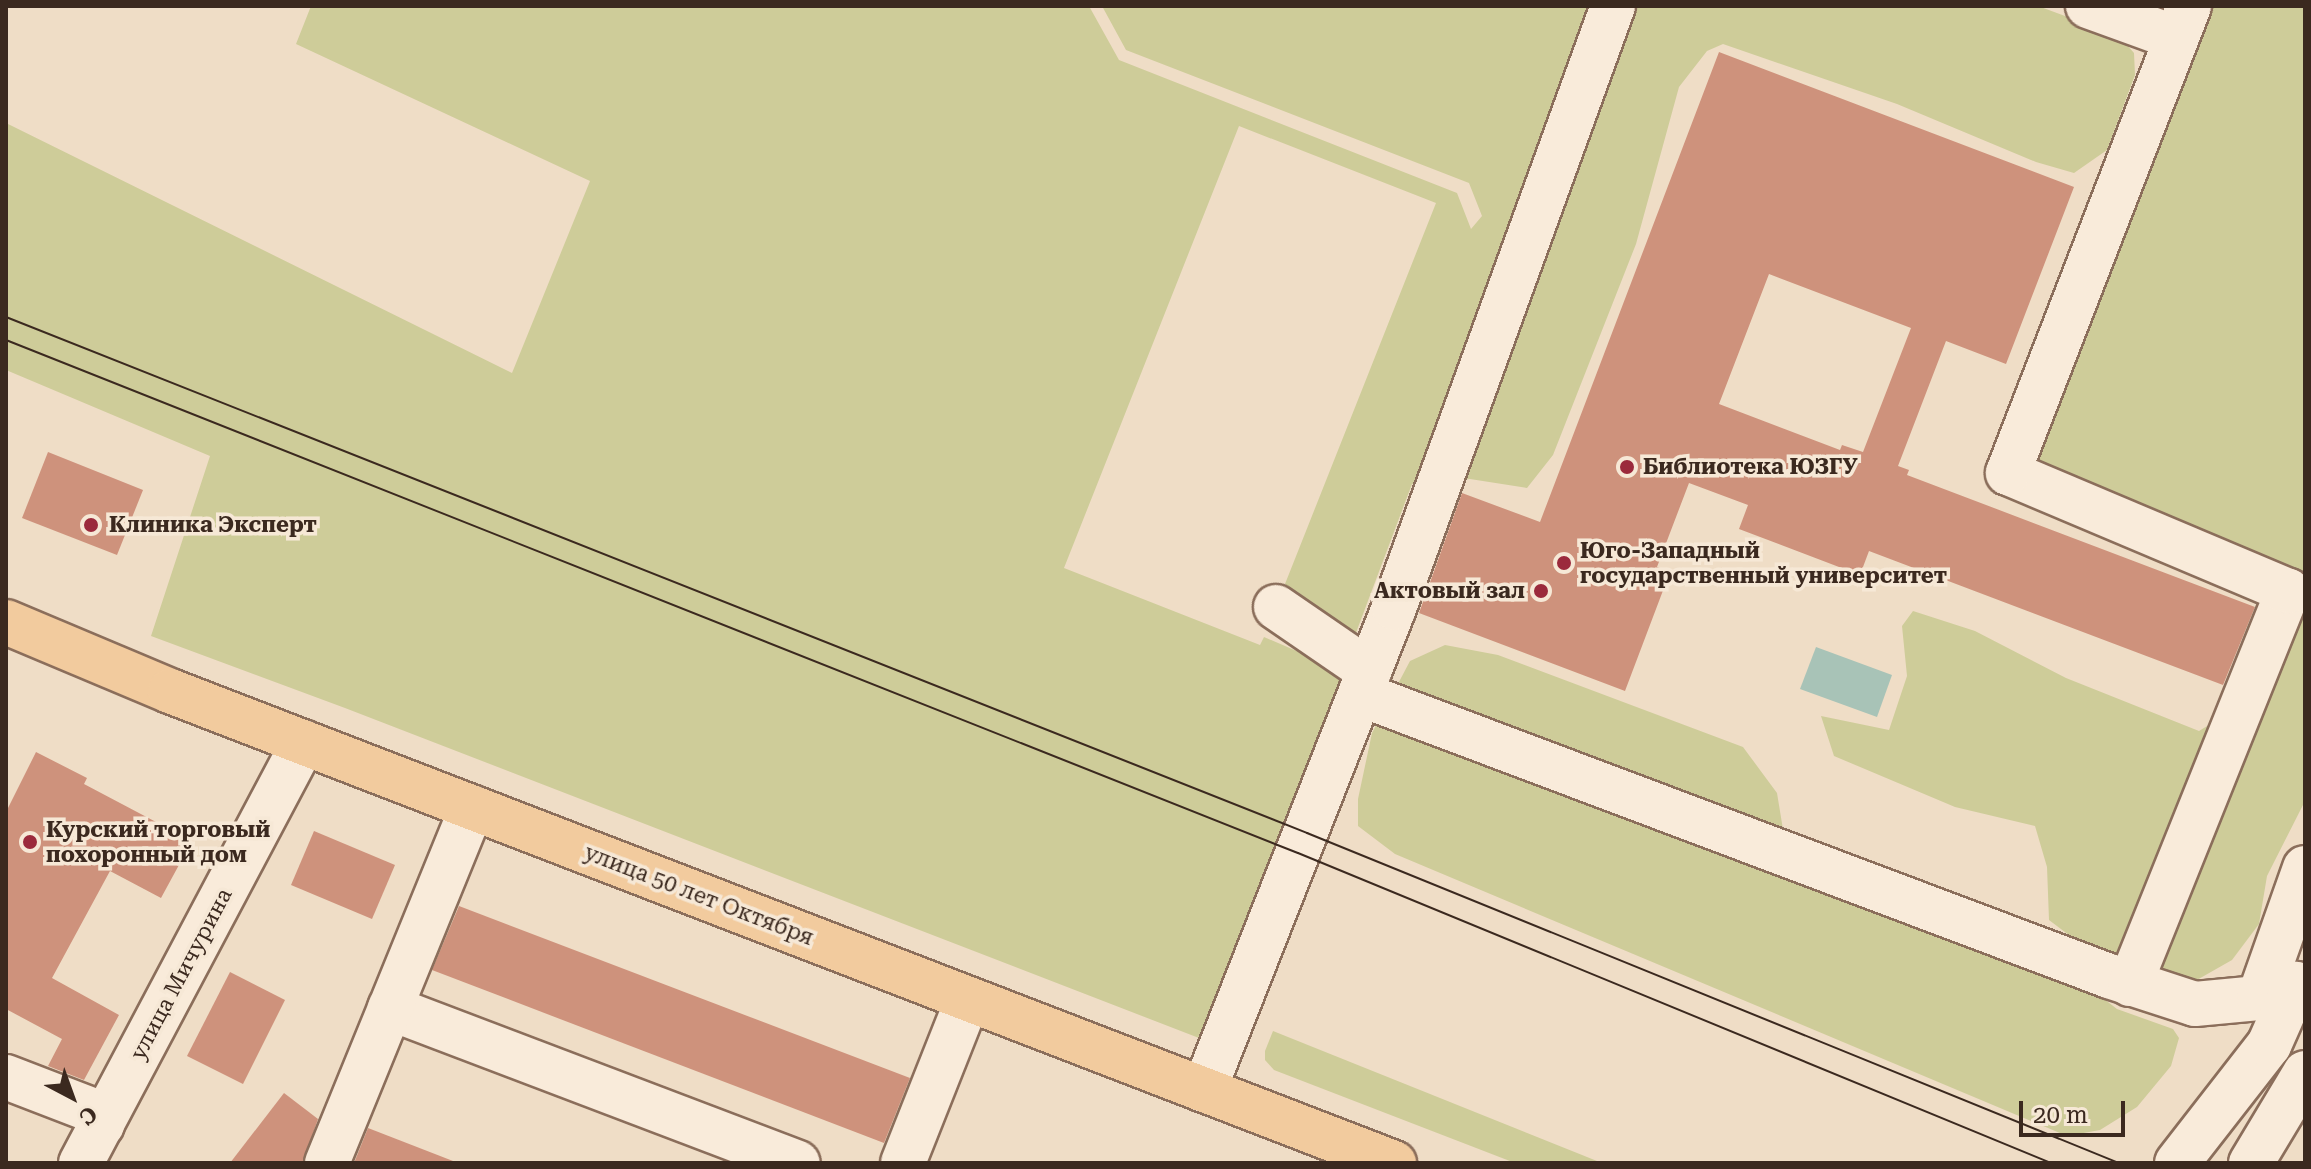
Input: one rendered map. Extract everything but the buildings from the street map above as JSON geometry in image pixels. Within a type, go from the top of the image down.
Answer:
[{"type":"main road","name":"улица 50 лет Октября","points":[[6,622],[111,668],[1394,1163]]},
{"type":"street","points":[[1204,1090],[1365,682],[1613,6]]},
{"type":"street","points":[[2088,6],[2182,22],[2008,473],[2288,591],[2130,984]]},
{"type":"street","points":[[1276,607],[1365,682],[2130,984],[2195,1004],[2287,988]]},
{"type":"street","name":"улица Мичурина","points":[[81,1163],[304,742]]},
{"type":"street","points":[[327,1163],[472,807]]},
{"type":"street","points":[[2177,1163],[2269,1045],[2287,988],[2305,868]]},
{"type":"street","points":[[903,1163],[968,999]]},
{"type":"street","points":[[390,1008],[797,1163]]},
{"type":"street","points":[[2268,1158],[2305,1073]]},
{"type":"street","points":[[6,1077],[94,1111],[102,1125]]},
{"type":"shaded area","points":[[311,6],[1089,6],[1119,60],[1457,193],[1471,229],[1482,216],[1469,183],[1126,50],[1102,6],[2038,6],[2119,36],[2134,53],[2135,75],[2107,150],[2074,173],[2036,162],[1897,104],[1723,44],[1707,51],[1679,87],[1636,244],[1553,455],[1527,488],[1470,479],[1412,484],[1354,638],[1295,603],[1285,584],[1436,203],[1239,126],[1064,568],[1260,645],[1264,637],[1343,671],[1350,685],[1213,1039],[1199,1038],[151,636],[210,456],[6,370],[6,123],[512,373],[590,181],[296,44]]},
{"type":"shaded area","points":[[2209,6],[2305,6],[2305,585],[2031,471]]},
{"type":"shaded area","points":[[2305,597],[2305,801],[2267,876],[2259,924],[2232,960],[2181,989],[2086,948],[2049,920],[2047,867],[2035,826],[1955,807],[1834,756],[1821,716],[1889,730],[1907,676],[1902,626],[1913,611],[1975,631],[2066,678],[2199,731],[2268,689]]},
{"type":"shaded area","points":[[1445,645],[1498,655],[1743,747],[1777,793],[1788,860],[1878,897],[1928,934],[2055,961],[2117,1009],[2173,1029],[2179,1038],[2171,1066],[2137,1107],[2100,1130],[2067,1136],[1395,854],[1358,826],[1358,799],[1372,733],[1410,661]]},
{"type":"shaded area","points":[[1816,647],[1892,675],[1877,717],[1800,689]]},
{"type":"shaded area","points":[[1273,1031],[1602,1163],[1515,1163],[1274,1070],[1265,1060]]},
{"type":"tram line","points":[[6,317],[1307,833],[2119,1163]]},
{"type":"tram line","points":[[6,340],[1298,853],[2051,1163]]},
{"type":"place","name":"Библиотека ЮЗГУ","points":[[1627,467]]},
{"type":"place","name":"Клиника Эксперт","points":[[91,525]]},
{"type":"place","name":"Юго-Западный государственный университет","points":[[1564,563]]},
{"type":"place","name":"Актовый зал","points":[[1541,591]]},
{"type":"place","name":"Курский торговый похоронный дом","points":[[30,842]]}]
